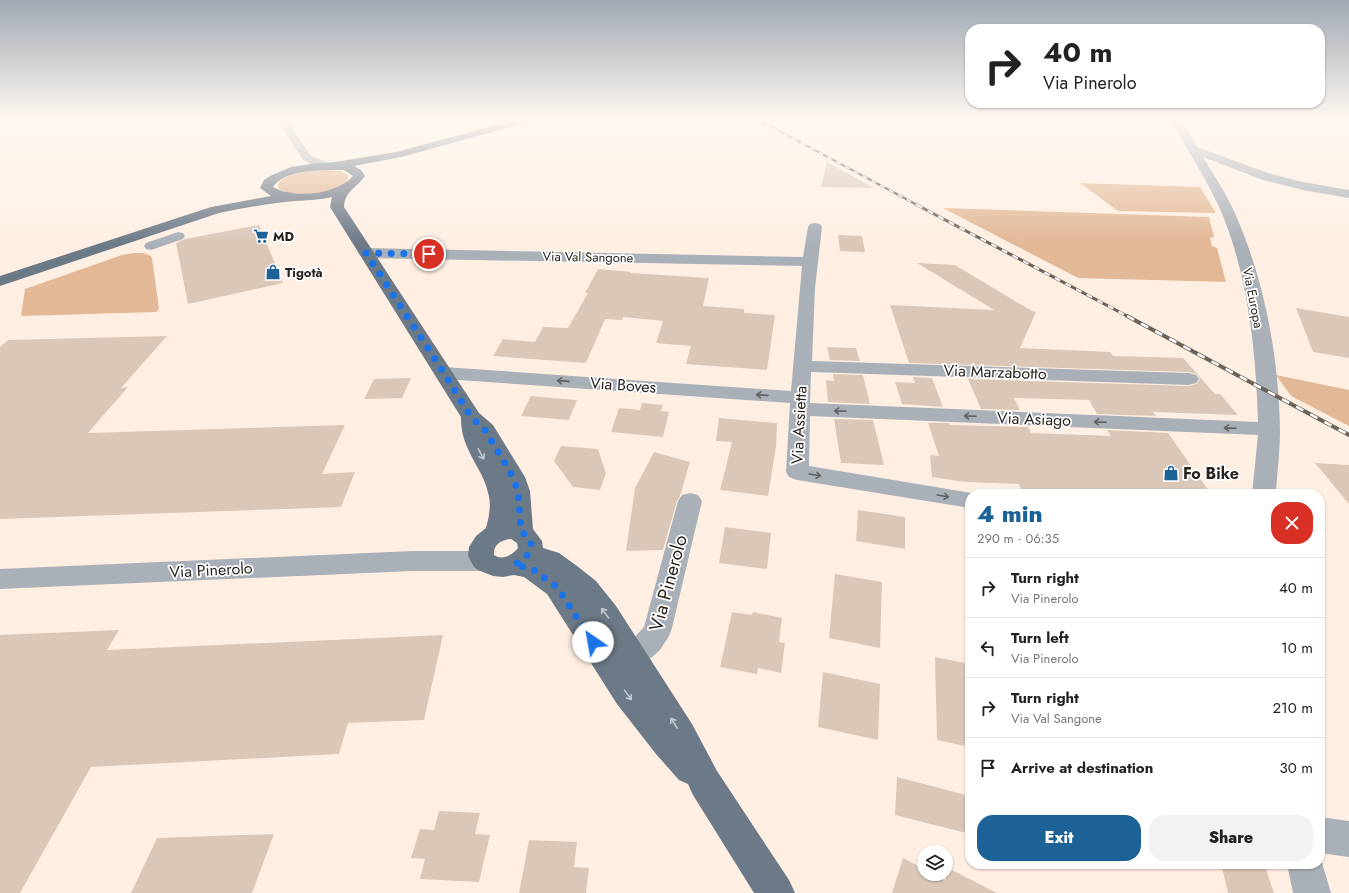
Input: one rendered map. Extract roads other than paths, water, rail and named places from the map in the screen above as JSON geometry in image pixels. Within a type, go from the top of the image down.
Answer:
[{"type":"main road","points":[[216,210],[244,197],[268,183],[274,177],[290,171],[361,161]]},
{"type":"main road","points":[[0,281],[216,210],[255,202],[317,195],[345,188],[353,184],[359,176],[372,166],[384,161]]},
{"type":"main road","points":[[328,166],[352,169],[357,172],[359,176]]},
{"type":"main road","points":[[268,183],[266,188],[271,193],[281,196],[298,197],[337,207]]},
{"type":"main road","points":[[345,188],[338,198],[337,207],[471,417],[477,446],[498,485],[502,499],[501,519],[505,548]]},
{"type":"main road","name":"Via Pinerolo","points":[[505,548],[557,587],[620,659],[628,694],[666,743],[705,783],[776,893]]},
{"type":"street","points":[[290,171],[297,161]]},
{"type":"street","points":[[314,161],[328,166]]},
{"type":"street","name":"Via Europa","points":[[1199,161],[1221,198],[1238,236],[1254,296],[1267,391],[1269,429],[1264,489]]},
{"type":"street","points":[[1223,161],[1267,177],[1303,186],[1349,194]]},
{"type":"street","name":"Via Assietta","points":[[815,227],[804,320],[797,472],[965,499]]},
{"type":"street","points":[[151,246],[178,236]]},
{"type":"street","name":"Via Val Sangone","points":[[366,253],[810,262]]},
{"type":"street","name":"Via Marzabotto","points":[[802,366],[1189,379]]},
{"type":"street","name":"Via Boves","points":[[444,373],[801,404]]},
{"type":"street","name":"Via Asiago","points":[[801,404],[1269,429]]},
{"type":"street","name":"Via Pinerolo","points":[[620,659],[642,649],[652,641],[658,628],[690,501]]},
{"type":"street","name":"Via Pinerolo","points":[[0,579],[422,561],[505,548]]},
{"type":"street","points":[[1325,836],[1349,839]]},
{"type":"street","points":[[1306,869],[1312,893]]},
{"type":"railway","points":[[835,161],[919,206]]},
{"type":"railway","points":[[917,205],[1129,317]]},
{"type":"railway","points":[[1127,316],[1349,435]]},
{"type":"place","name":"MD","points":[[261,236]]},
{"type":"place","name":"Tigotà","points":[[273,272]]},
{"type":"place","name":"Fo Bike","points":[[1171,473]]}]
